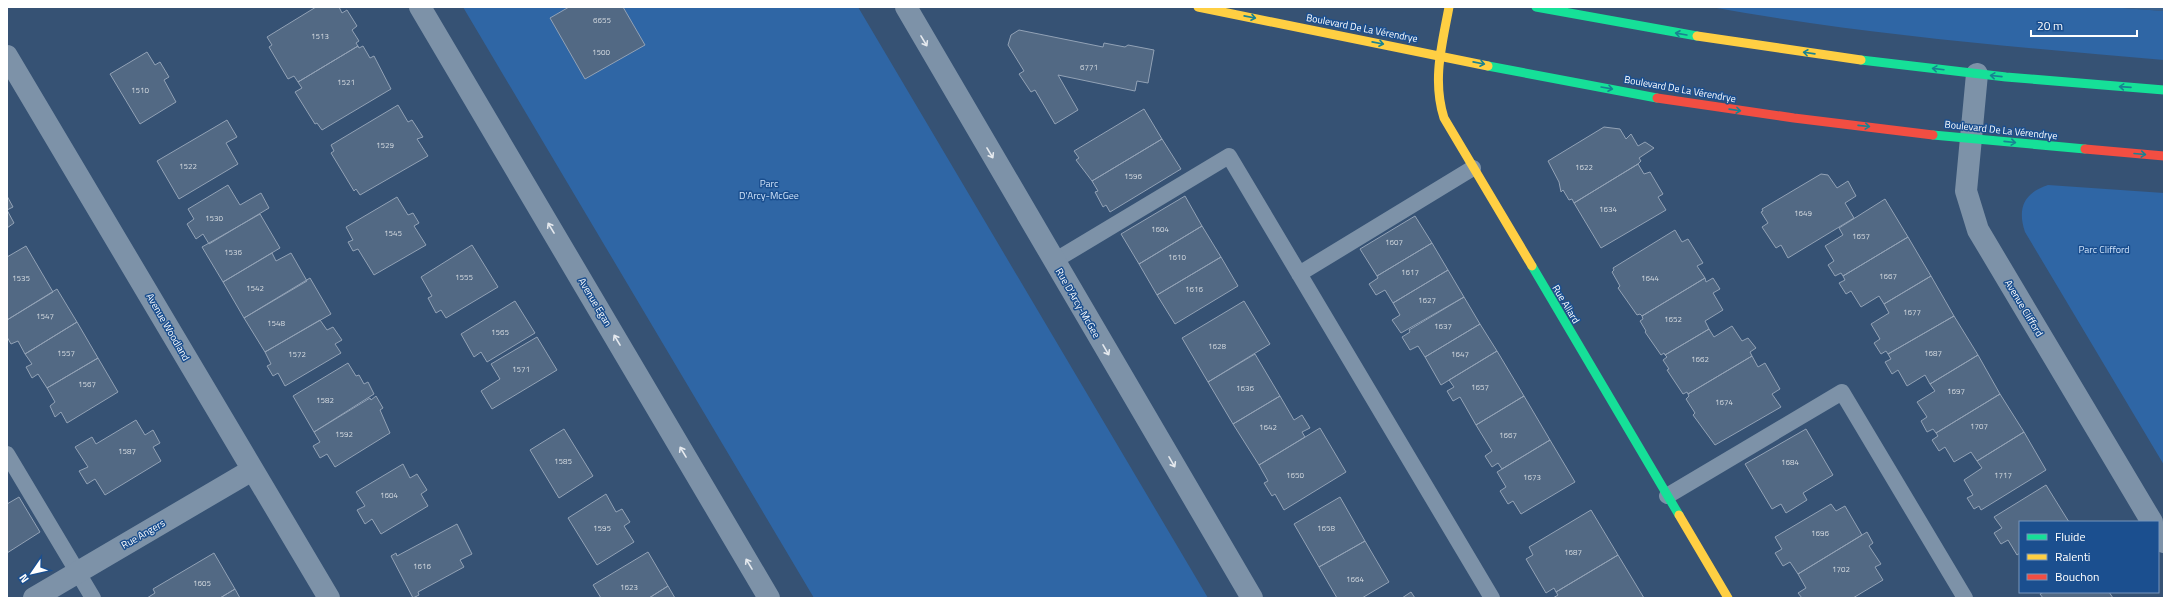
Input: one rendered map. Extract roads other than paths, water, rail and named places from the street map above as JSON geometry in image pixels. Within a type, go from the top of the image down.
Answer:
[{"type":"main road","name":"Boulevard De La Vérendrye","points":[[1198,7],[1586,84],[1729,109],[1971,138],[2164,156]]},
{"type":"main road","name":"Rue Allard","points":[[1449,7],[1437,84],[1438,100],[1444,118],[1728,598]]},
{"type":"main road","points":[[1536,7],[1631,26],[1765,47],[1977,74],[2164,90]]},
{"type":"street","name":"Avenue Egan","points":[[420,7],[769,598]]},
{"type":"street","name":"Rue D'Arcy-McGee","points":[[906,7],[1252,598]]},
{"type":"street","name":"Avenue Woodland","points":[[7,56],[329,598]]},
{"type":"street","name":"Avenue Clifford","points":[[1977,74],[1966,191],[1978,230],[2151,521]]},
{"type":"street","name":"Rue Angers","points":[[34,598],[252,470]]},
{"type":"lane","points":[[1054,261],[1229,156],[1492,598]]},
{"type":"lane","points":[[1299,274],[1473,168]]},
{"type":"lane","points":[[1667,496],[1842,392],[1965,598]]},
{"type":"lane","points":[[7,454],[93,598]]},
{"type":"park label","name":"Parc D'Arcy-McGee","points":[[769,188]]},
{"type":"park label","name":"Parc Clifford","points":[[2104,249]]}]
